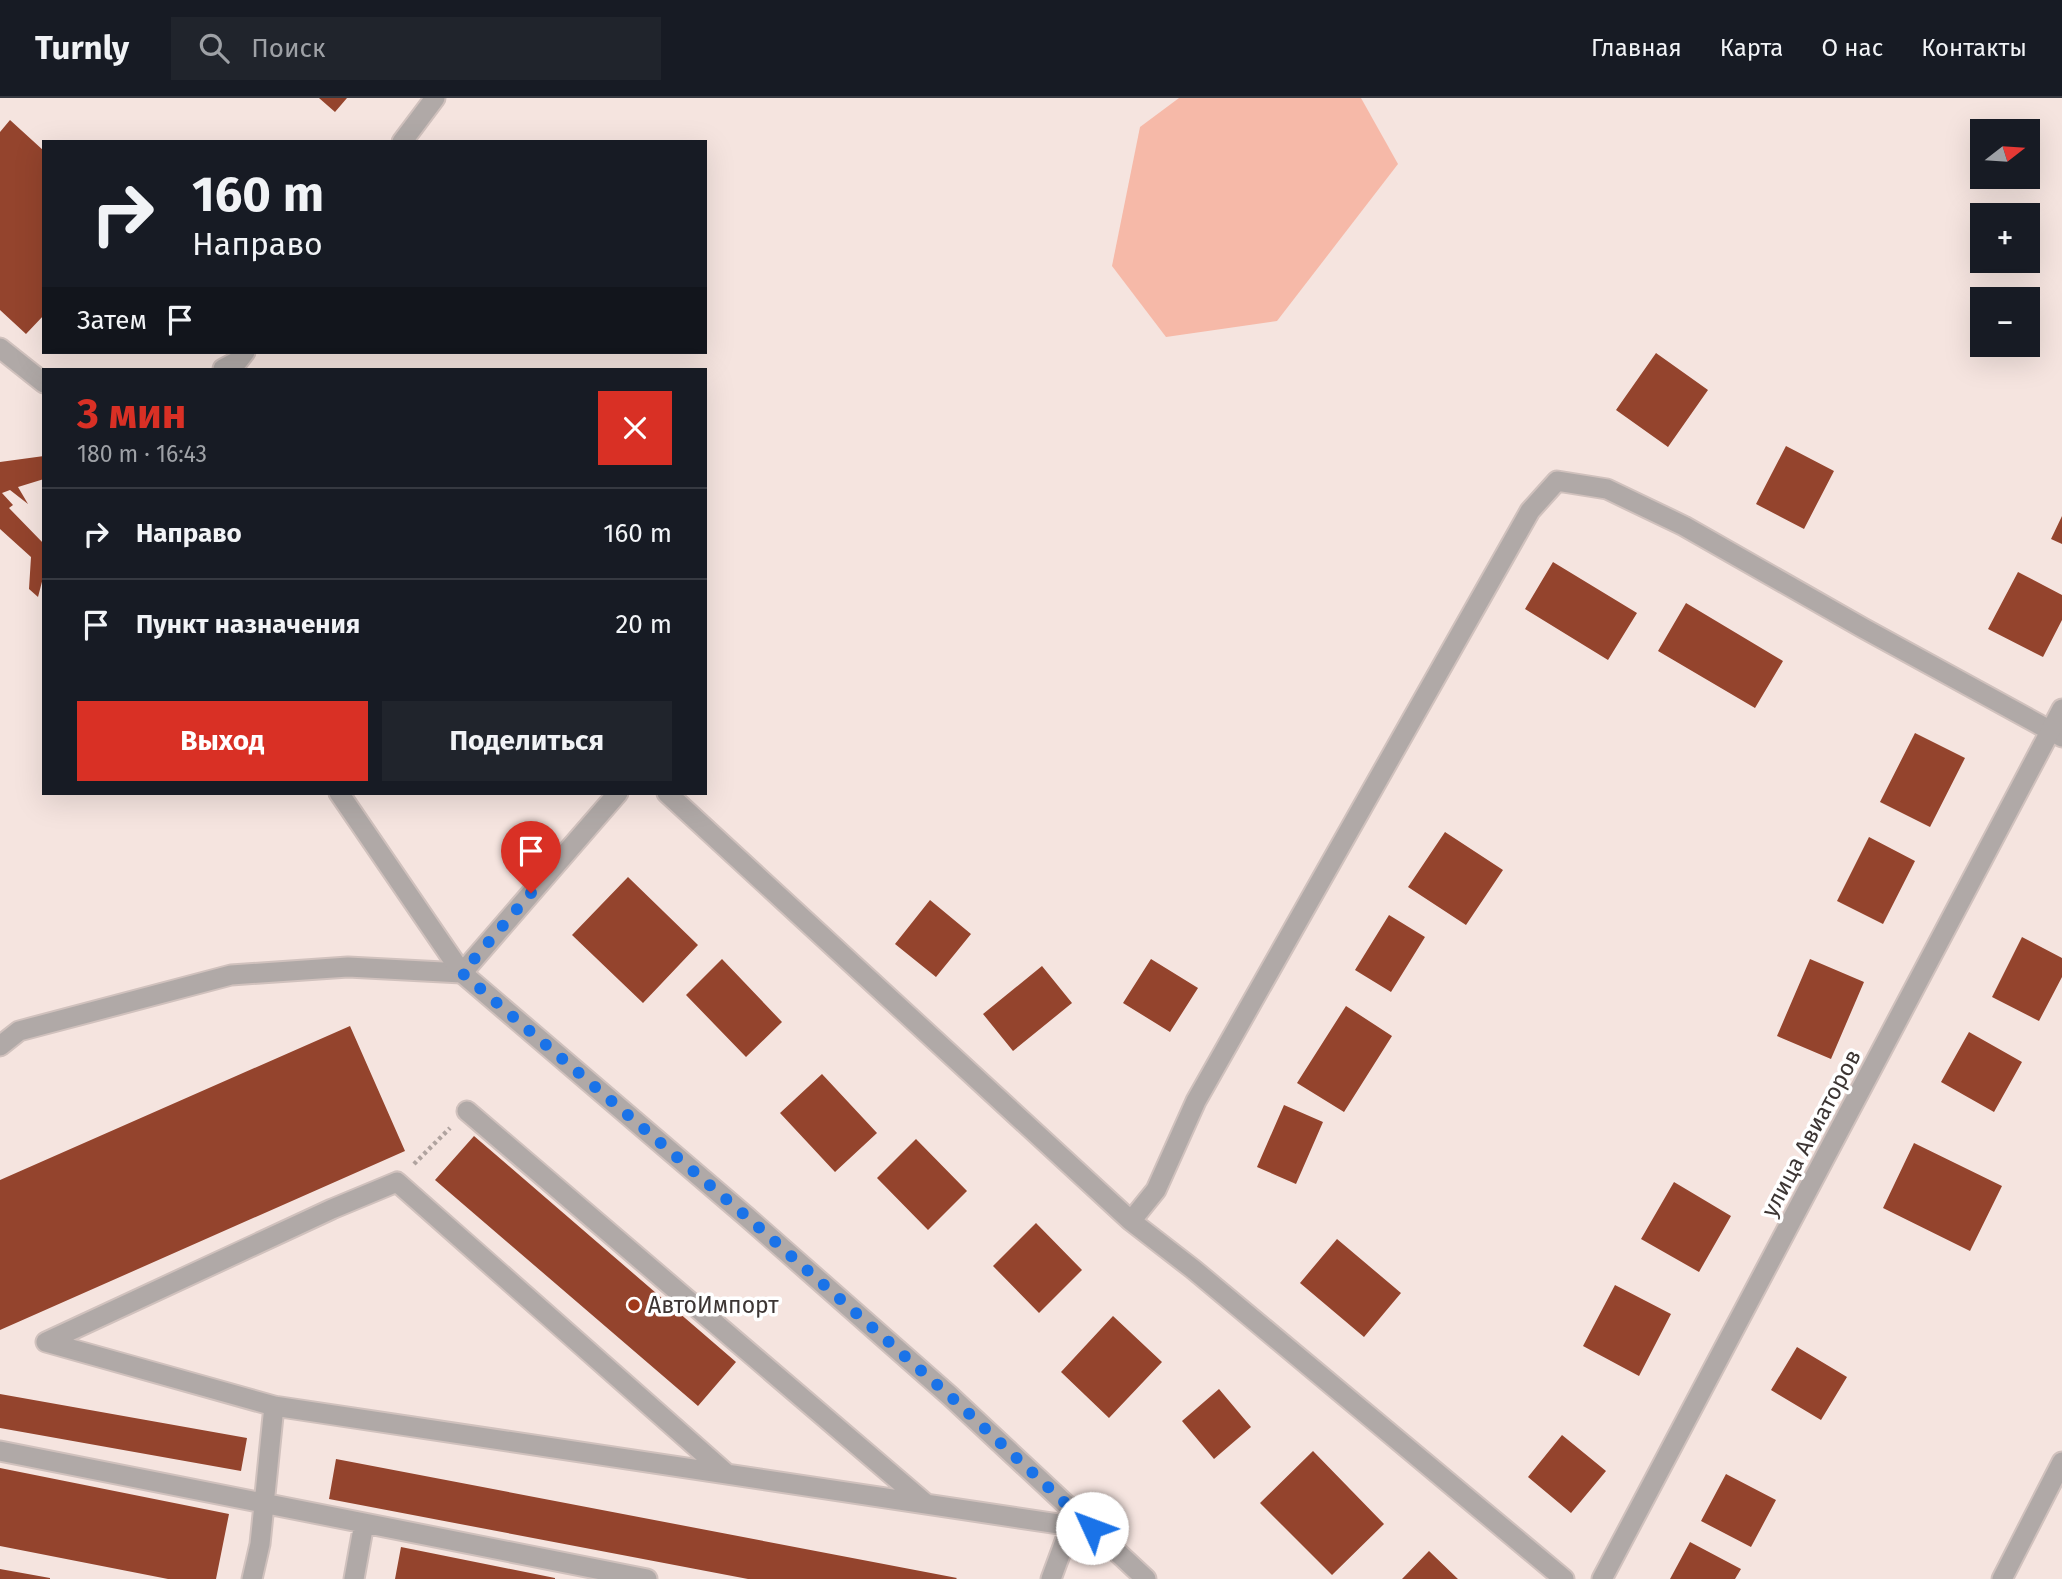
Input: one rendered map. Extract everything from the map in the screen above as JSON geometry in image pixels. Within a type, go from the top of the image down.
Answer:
[{"type":"street","points":[[404,140],[435,98]]},
{"type":"street","points":[[0,348],[42,381]]},
{"type":"street","points":[[225,368],[238,362],[244,354]]},
{"type":"street","points":[[1131,1222],[1156,1190],[1196,1101],[1530,511],[1557,481],[1607,489],[1684,526],[2057,734]]},
{"type":"street","name":"улица Авиаторов","points":[[1602,1579],[2057,734],[2062,709]]},
{"type":"street","points":[[340,795],[462,973],[747,1217],[950,1396],[1146,1579]]},
{"type":"street","points":[[462,973],[616,795]]},
{"type":"street","points":[[669,795],[1131,1222],[1203,1278],[1564,1579]]},
{"type":"street","points":[[0,1046],[19,1031],[231,975],[348,967],[462,973]]},
{"type":"street","points":[[467,1111],[925,1503]]},
{"type":"street","points":[[727,1474],[397,1182],[332,1209],[46,1342],[274,1406],[727,1474],[1092,1528]]},
{"type":"street","points":[[252,1579],[260,1544],[274,1406]]},
{"type":"street","points":[[0,1451],[647,1579]]},
{"type":"street","points":[[2002,1579],[2060,1472]]},
{"type":"street","points":[[354,1579],[364,1523]]},
{"type":"street","points":[[1051,1579],[1071,1525]]},
{"type":"path","points":[[397,1182],[467,1111]]},
{"type":"shaded area","points":[[1179,98],[1361,98],[1398,164],[1277,321],[1166,337],[1112,266],[1140,127]]},
{"type":"building","points":[[319,98],[347,98],[335,112]]},
{"type":"building","points":[[10,120],[42,149],[42,317],[26,334],[0,310],[0,132]]},
{"type":"building","points":[[1656,353],[1708,390],[1668,447],[1616,410]]},
{"type":"building","points":[[1786,446],[1834,471],[1804,529],[1756,504]]},
{"type":"building","points":[[42,456],[42,480],[18,487],[28,504],[10,490],[2,493],[13,505],[9,508],[42,542],[42,582],[38,597],[29,589],[31,557],[0,529],[0,462]]},
{"type":"building","points":[[2062,516],[2062,544],[2051,539]]},
{"type":"building","points":[[1553,562],[1637,613],[1608,660],[1525,609]]},
{"type":"building","points":[[2018,572],[2062,595],[2062,620],[2043,657],[1988,629]]},
{"type":"building","points":[[1686,603],[1783,661],[1755,708],[1658,651]]},
{"type":"building","points":[[1915,733],[1965,758],[1930,827],[1880,802]]},
{"type":"building","points":[[1445,832],[1503,870],[1466,925],[1408,887]]},
{"type":"building","points":[[1869,837],[1915,861],[1883,924],[1837,901]]},
{"type":"building","points":[[628,877],[698,945],[643,1003],[572,935]]},
{"type":"building","points":[[930,900],[971,934],[936,977],[895,944]]},
{"type":"building","points":[[1389,915],[1425,937],[1391,992],[1355,970]]},
{"type":"building","points":[[2022,937],[2062,958],[2062,977],[2039,1021],[1992,997]]},
{"type":"building","points":[[722,959],[782,1022],[746,1057],[686,995]]},
{"type":"building","points":[[1151,959],[1198,988],[1170,1032],[1123,1003]]},
{"type":"building","points":[[1810,959],[1864,982],[1831,1059],[1777,1036]]},
{"type":"building","points":[[1042,966],[1072,1003],[1013,1051],[983,1014]]},
{"type":"building","points":[[1346,1006],[1392,1036],[1344,1112],[1297,1083]]},
{"type":"building","points":[[350,1026],[405,1151],[0,1330],[0,1180]]},
{"type":"building","points":[[1969,1032],[2022,1062],[1994,1112],[1941,1082]]},
{"type":"building","points":[[822,1074],[877,1133],[835,1172],[780,1113]]},
{"type":"building","points":[[1284,1105],[1323,1122],[1296,1184],[1257,1167]]},
{"type":"building","points":[[474,1136],[736,1362],[698,1406],[435,1180]]},
{"type":"building","points":[[916,1139],[967,1191],[928,1230],[877,1178]]},
{"type":"building","points":[[1914,1143],[2002,1186],[1970,1251],[1883,1208]]},
{"type":"building","points":[[1674,1182],[1731,1216],[1699,1272],[1641,1239]]},
{"type":"building","points":[[1036,1223],[1082,1270],[1039,1313],[993,1266]]},
{"type":"building","points":[[1337,1239],[1401,1293],[1364,1337],[1300,1283]]},
{"type":"building","points":[[1615,1285],[1671,1314],[1639,1376],[1583,1346]]},
{"type":"building","points":[[1113,1316],[1162,1362],[1109,1418],[1061,1372]]},
{"type":"building","points":[[1797,1347],[1847,1377],[1821,1420],[1771,1390]]},
{"type":"building","points":[[1219,1389],[1251,1427],[1214,1459],[1182,1421]]},
{"type":"building","points":[[0,1394],[247,1438],[241,1471],[0,1428]]},
{"type":"building","points":[[1562,1435],[1606,1471],[1571,1513],[1528,1477]]},
{"type":"building","points":[[1313,1451],[1384,1524],[1332,1575],[1260,1503]]},
{"type":"building","points":[[336,1459],[957,1578],[748,1579],[329,1499]]},
{"type":"building","points":[[0,1468],[229,1514],[216,1579],[168,1579],[0,1546]]},
{"type":"building","points":[[1726,1474],[1776,1500],[1751,1547],[1701,1521]]},
{"type":"building","points":[[1690,1542],[1741,1569],[1735,1579],[1670,1579]]},
{"type":"building","points":[[401,1547],[555,1578],[555,1579],[395,1579]]},
{"type":"building","points":[[1429,1551],[1458,1579],[1402,1579]]},
{"type":"building","points":[[0,1569],[50,1578],[50,1579],[0,1579]]},
{"type":"place","name":"АвтоИмпорт","points":[[634,1305]]},
{"type":"route","points":[[531,893],[462,973],[747,1217],[950,1396],[1092,1528]]}]
